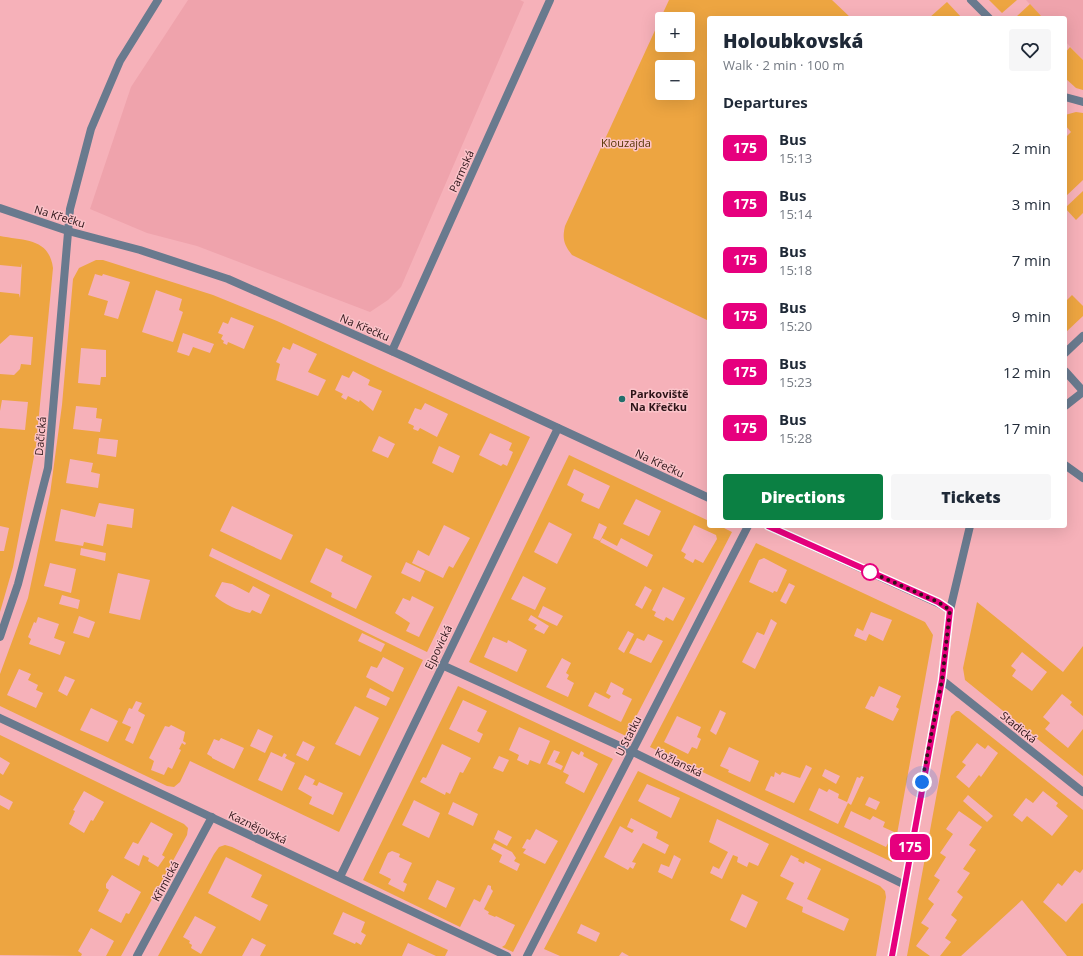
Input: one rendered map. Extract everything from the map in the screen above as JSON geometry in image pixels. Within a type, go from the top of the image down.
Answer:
[{"type":"street","name":"Dačická","points":[[0,637],[18,584],[48,468],[70,209],[91,129],[120,60],[158,0]]},
{"type":"street","name":"Parmská","points":[[392,351],[550,0]]},
{"type":"street","points":[[971,0],[987,16]]},
{"type":"street","points":[[1067,98],[1083,102]]},
{"type":"street","name":"Na Křečku","points":[[0,208],[68,231],[140,250],[228,279],[392,351],[707,497]]},
{"type":"street","points":[[1067,351],[1083,336]]},
{"type":"street","points":[[1067,373],[1083,392],[1067,404]]},
{"type":"street","name":"Ejpovická","points":[[340,877],[558,428]]},
{"type":"street","points":[[1067,466],[1083,478]]},
{"type":"street","name":"U Statku","points":[[527,956],[747,528]]},
{"type":"street","points":[[772,528],[938,602],[950,610]]},
{"type":"street","points":[[892,956],[903,884],[942,680],[950,610],[970,528]]},
{"type":"street","name":"Kožlanská","points":[[442,665],[633,752],[903,884]]},
{"type":"street","name":"Stadická","points":[[942,680],[1083,792]]},
{"type":"street","name":"Kaznějovská","points":[[0,718],[507,956]]},
{"type":"street","name":"Křimická","points":[[137,956],[212,817]]},
{"type":"shaded area","points":[[188,0],[520,0],[524,2],[401,287],[388,300],[370,312],[197,246],[147,233],[90,209],[131,87]]},
{"type":"shaded area","points":[[1026,0],[1083,0],[1083,60],[1067,43],[1067,16],[1041,16]]},
{"type":"green space","name":"Klouzajda","points":[[669,0],[832,0],[849,16],[707,16],[707,320],[572,255],[564,242],[565,226],[655,30],[655,52],[695,52],[695,12],[663,12]]},
{"type":"green space","points":[[989,0],[1017,0],[1002,13]]},
{"type":"green space","points":[[947,2],[960,16],[931,16]]},
{"type":"green space","points":[[1030,4],[1041,16],[1017,16]]},
{"type":"green space","points":[[1070,47],[1083,60],[1083,90],[1076,88],[1067,80],[1067,51]]},
{"type":"green space","points":[[1076,112],[1083,113],[1083,180],[1067,195],[1067,136],[1071,132],[1067,127],[1067,114]]},
{"type":"green space","points":[[1083,191],[1083,213],[1076,220],[1067,210],[1067,206]]},
{"type":"green space","points":[[0,236],[27,240],[41,246],[47,251],[51,258],[53,268],[36,446],[13,567],[0,612],[0,551],[4,551],[9,528],[0,526],[0,428],[25,430],[28,402],[2,400],[0,411],[0,374],[14,375],[20,369],[21,364],[31,365],[33,337],[10,335],[0,344],[0,292],[19,294],[20,298],[22,263],[21,267],[0,265]]},
{"type":"green space","points":[[96,260],[103,260],[213,295],[277,321],[530,437],[427,652],[212,548],[209,556],[423,660],[339,832],[190,761],[180,782],[174,787],[167,786],[0,706],[0,674],[28,598],[50,494],[62,405],[73,279],[79,268]],"holes":[[[95,274],[102,276],[103,274],[130,282],[118,319],[104,315],[108,301],[88,295]],[[156,290],[182,299],[179,310],[183,312],[173,342],[142,332]],[[231,317],[254,326],[244,349],[228,342],[227,345],[223,343],[224,341],[221,339],[223,335],[218,333],[223,322],[228,324]],[[183,333],[214,344],[210,353],[193,347],[189,356],[177,352]],[[293,343],[317,354],[308,372],[326,380],[318,396],[276,380],[280,364],[276,362],[283,347],[290,350]],[[81,348],[106,350],[106,377],[101,377],[100,385],[78,383]],[[353,371],[370,380],[368,385],[382,391],[373,411],[360,400],[359,402],[348,396],[346,400],[341,397],[343,394],[335,390],[342,375],[349,378]],[[425,403],[448,414],[437,437],[420,428],[418,431],[413,429],[414,426],[408,423],[415,408],[421,410]],[[76,406],[97,408],[96,418],[102,419],[100,432],[73,429]],[[490,433],[512,443],[509,450],[513,452],[507,466],[503,464],[501,466],[479,455]],[[379,436],[395,444],[388,458],[372,451]],[[99,438],[118,440],[116,457],[97,454]],[[439,446],[460,456],[453,473],[432,463]],[[70,459],[93,463],[91,472],[100,474],[98,488],[66,483]],[[99,503],[134,509],[132,528],[107,524],[103,546],[84,542],[83,546],[55,541],[61,509],[95,517]],[[232,506],[293,535],[281,560],[220,531]],[[444,525],[470,538],[453,568],[449,566],[443,578],[412,563],[418,550],[429,556]],[[81,548],[106,553],[105,561],[80,555]],[[326,548],[343,556],[341,561],[372,576],[356,609],[331,597],[332,593],[310,582]],[[406,562],[425,571],[420,582],[401,573]],[[50,563],[76,569],[71,593],[44,586]],[[118,573],[150,580],[140,620],[109,613]],[[222,582],[232,584],[249,593],[253,586],[270,595],[261,614],[252,610],[250,613],[245,612],[227,605],[215,596]],[[62,595],[80,600],[78,609],[59,604]],[[412,596],[434,607],[419,637],[406,631],[410,623],[395,613],[403,598],[410,601]],[[79,616],[95,622],[89,638],[73,633]],[[38,617],[59,624],[54,638],[65,642],[60,655],[29,644],[31,639],[28,637],[34,622],[36,623]],[[362,633],[385,644],[381,652],[358,641]],[[383,657],[404,668],[393,692],[366,677],[371,666],[377,668]],[[19,669],[31,674],[28,680],[38,685],[36,690],[43,693],[36,708],[7,695]],[[65,676],[75,680],[67,696],[58,691]],[[370,688],[390,698],[386,706],[366,697]],[[136,701],[142,703],[138,711],[145,715],[133,744],[125,740],[131,727],[122,723],[129,708],[132,709]],[[355,706],[379,718],[360,756],[335,744]],[[91,708],[118,721],[108,742],[80,730]],[[171,725],[185,732],[183,741],[186,743],[185,745],[182,743],[179,749],[181,750],[172,769],[168,767],[164,775],[151,770],[154,761],[149,758],[165,726],[169,727]],[[258,729],[273,736],[265,753],[250,746]],[[221,738],[244,748],[234,769],[207,754],[214,739],[219,741]],[[303,741],[315,747],[308,761],[296,755]],[[271,752],[282,757],[284,753],[287,755],[285,758],[295,763],[282,791],[258,780]],[[305,775],[315,780],[312,784],[317,786],[319,782],[343,793],[333,815],[309,804],[312,797],[298,789]]]},
{"type":"green space","points":[[1072,295],[1083,306],[1083,316],[1067,331],[1067,300]]},
{"type":"green space","points":[[569,455],[707,520],[707,528],[724,528],[732,532],[626,736],[469,662]],"holes":[[[574,469],[610,486],[599,509],[581,501],[584,494],[567,485]],[[636,499],[661,511],[649,536],[623,524]],[[549,522],[572,534],[557,564],[534,552]],[[599,523],[607,527],[600,541],[593,538]],[[694,525],[716,535],[717,539],[703,563],[695,559],[693,563],[684,558],[686,554],[681,551]],[[602,538],[617,546],[621,538],[653,555],[647,567],[600,542]],[[523,576],[546,588],[535,610],[511,599]],[[645,586],[652,590],[642,609],[635,605]],[[663,587],[685,598],[673,621],[666,617],[664,621],[654,616],[656,612],[652,610]],[[543,606],[563,616],[557,626],[538,617]],[[531,615],[549,626],[544,634],[534,629],[537,625],[528,620]],[[628,631],[634,634],[624,653],[618,649]],[[648,634],[663,641],[651,663],[629,653],[637,638],[644,641]],[[493,637],[507,643],[508,640],[527,650],[517,672],[484,657]],[[562,658],[571,663],[566,673],[569,675],[567,679],[574,683],[568,697],[546,687]],[[611,682],[624,689],[622,694],[632,699],[621,722],[588,706],[595,692],[609,699],[611,696],[606,693]]]},
{"type":"green space","points":[[756,543],[925,622],[933,635],[892,862],[650,747]],"holes":[[[764,558],[787,570],[777,592],[774,591],[773,593],[749,582],[759,560]],[[789,583],[795,586],[786,604],[780,601]],[[871,612],[892,620],[883,641],[869,634],[866,641],[854,636],[857,628],[863,631]],[[771,619],[777,623],[755,669],[742,662],[757,632],[764,635]],[[879,686],[901,696],[896,707],[899,709],[893,721],[865,708],[871,696],[874,697]],[[720,710],[726,713],[716,735],[710,731]],[[677,716],[701,727],[697,737],[701,739],[697,749],[692,747],[688,754],[664,742]],[[729,747],[759,761],[750,782],[728,772],[729,770],[720,766]],[[806,765],[812,768],[794,803],[765,790],[771,776],[774,777],[775,772],[780,775],[782,772],[800,778]],[[825,769],[840,776],[836,784],[822,776]],[[857,777],[864,777],[851,805],[848,803],[838,824],[809,810],[819,788],[827,792],[829,789],[839,794],[838,798],[847,802]],[[869,797],[880,802],[876,810],[865,805]],[[851,811],[870,820],[873,816],[885,822],[883,827],[894,832],[886,847],[844,827]]]},
{"type":"green space","points":[[977,602],[1063,672],[1083,646],[1083,716],[1070,705],[1072,702],[1062,694],[1043,717],[1050,723],[1045,729],[1068,748],[1083,729],[1083,776],[965,680],[963,668]],"holes":[[[1022,652],[1047,672],[1032,691],[1012,676],[1016,670],[1011,666]]]},
{"type":"green space","points":[[458,686],[613,759],[513,952],[502,947],[505,945],[515,925],[488,914],[489,912],[484,909],[493,891],[491,886],[488,885],[480,902],[474,899],[460,927],[363,880]],"holes":[[[463,700],[487,711],[477,731],[483,734],[479,743],[449,729]],[[519,727],[550,741],[540,764],[530,760],[528,765],[517,760],[519,755],[509,750]],[[442,744],[471,758],[463,773],[460,772],[450,794],[446,792],[445,795],[420,782],[423,777],[426,778]],[[554,750],[560,752],[555,762],[563,766],[561,770],[547,764]],[[572,751],[579,755],[581,751],[584,753],[583,756],[598,764],[584,793],[565,783],[569,775],[563,772]],[[499,756],[509,760],[503,772],[493,768]],[[414,800],[440,813],[429,838],[402,825]],[[453,802],[478,814],[473,826],[448,814]],[[536,829],[558,841],[545,864],[523,853],[526,849],[522,848],[527,839],[530,840]],[[498,830],[512,837],[507,846],[494,839]],[[494,843],[512,852],[516,858],[514,861],[520,864],[517,871],[499,862],[502,855],[491,849]],[[392,851],[400,854],[399,857],[412,863],[403,882],[407,884],[404,892],[388,884],[391,879],[379,873],[388,853]],[[437,880],[455,888],[446,908],[428,899]]]},
{"type":"green space","points":[[956,711],[959,711],[1083,810],[1083,869],[1080,873],[1075,870],[1062,886],[1058,883],[1043,902],[1066,922],[1082,903],[1083,904],[1083,956],[1067,956],[1022,900],[961,956],[940,956],[951,942],[945,938],[957,920],[951,915],[963,897],[957,892],[970,873],[963,869],[976,850],[969,845],[982,827],[959,811],[946,829],[953,834],[940,853],[946,857],[934,876],[940,880],[928,899],[934,904],[921,923],[929,928],[916,946],[930,956],[907,956],[951,716]],"holes":[[[977,743],[985,749],[988,745],[998,753],[981,777],[979,775],[969,788],[956,777],[966,765],[962,762]],[[1043,791],[1058,803],[1056,806],[1068,816],[1052,836],[1027,816],[1022,822],[1013,815],[1026,798],[1033,803]],[[968,795],[993,816],[987,822],[963,801]]]},
{"type":"green space","points":[[0,735],[184,824],[188,828],[187,835],[121,956],[106,956],[114,941],[91,928],[78,951],[82,954],[81,956],[0,955],[0,805],[9,810],[13,802],[0,795],[0,773],[3,775],[10,763],[0,757]],"holes":[[[84,791],[104,802],[84,833],[69,824],[75,811],[73,810]],[[151,822],[173,834],[162,855],[165,857],[158,867],[148,861],[149,858],[143,855],[139,866],[124,858],[133,842],[138,844]],[[112,875],[141,892],[129,914],[126,913],[121,923],[98,911],[109,890],[106,888],[106,884]]]},
{"type":"green space","points":[[638,771],[880,886],[885,891],[886,897],[876,956],[629,956],[622,952],[619,956],[560,956],[544,949]],"holes":[[[647,784],[680,798],[671,818],[638,801]],[[631,818],[658,832],[656,838],[669,845],[665,854],[643,843],[632,862],[636,863],[633,869],[630,867],[628,870],[604,857],[620,826],[632,833],[634,830],[627,827]],[[717,819],[769,844],[758,866],[749,862],[747,867],[737,862],[738,857],[733,855],[722,879],[710,873],[713,866],[719,869],[728,852],[709,842]],[[674,855],[681,859],[672,879],[658,872],[661,864],[669,867]],[[791,855],[799,859],[798,861],[804,864],[805,861],[821,869],[807,899],[849,919],[844,931],[802,912],[803,907],[786,899],[794,883],[780,876]],[[742,894],[758,902],[746,928],[730,920]],[[581,924],[600,933],[596,942],[577,933]]]},
{"type":"green space","points":[[225,845],[232,847],[448,950],[445,956],[436,956],[408,943],[402,956],[260,956],[266,945],[252,938],[242,956],[158,956],[219,847]],"holes":[[[226,857],[262,875],[251,897],[268,905],[260,921],[208,893]],[[343,912],[365,922],[361,932],[366,935],[361,945],[356,942],[355,944],[333,934]],[[195,916],[216,927],[201,954],[191,948],[192,945],[189,943],[190,941],[183,937]]]},
{"type":"bus line","name":"175","points":[[772,528],[938,602],[950,610],[942,680],[903,884],[892,956]]},
{"type":"place","name":"Parkoviště Na Křečku","points":[[622,399]]},
{"type":"route","points":[[870,572],[866,570],[938,602],[950,610],[942,680],[922,782]]}]
